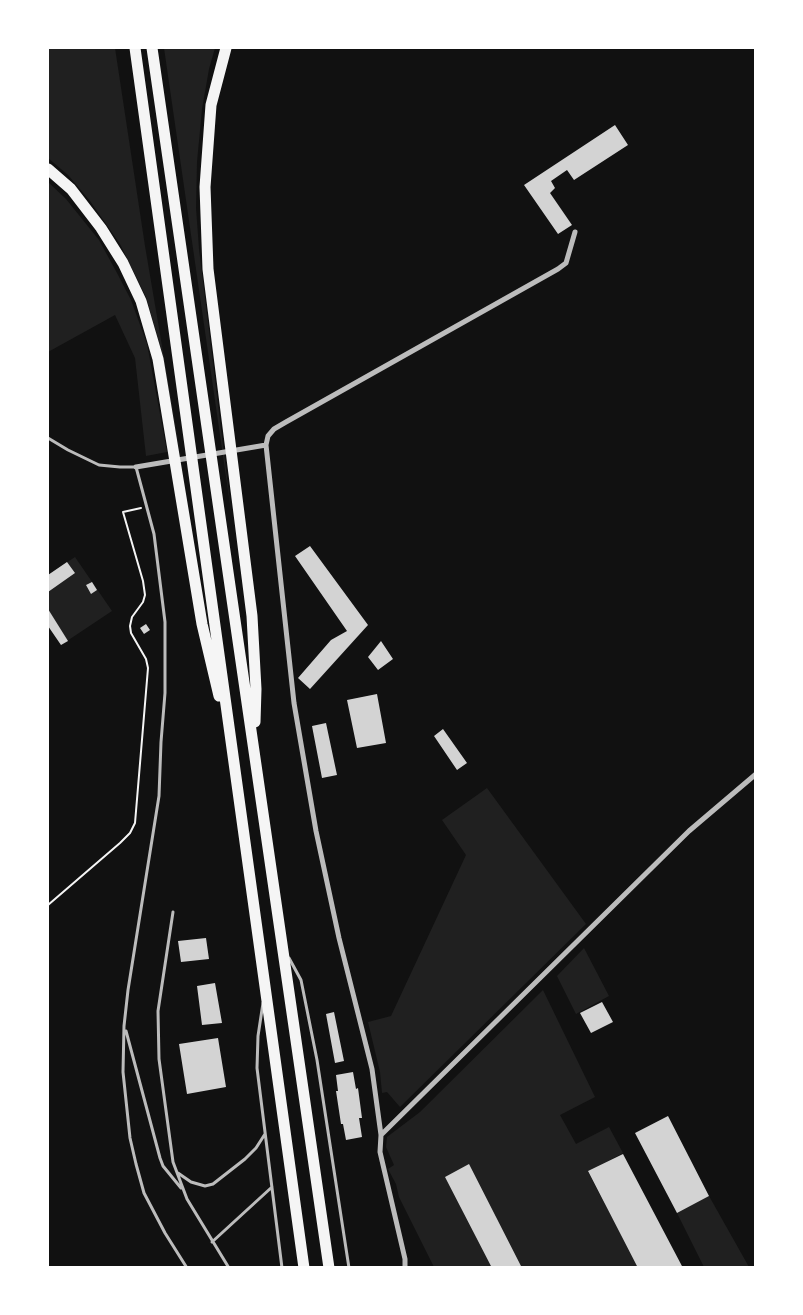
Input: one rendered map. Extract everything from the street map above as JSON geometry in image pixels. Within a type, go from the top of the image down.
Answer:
[{"type":"highway","points":[[135,48],[304,1268]]},
{"type":"highway","points":[[152,48],[329,1268]]},
{"type":"highway","points":[[226,48],[212,105],[205,187],[208,269],[252,616],[256,689],[255,759]]},
{"type":"highway","points":[[48,169],[71,188],[101,228],[123,263],[141,301],[158,359],[202,624],[235,763]]},
{"type":"street","points":[[405,1268],[405,1259],[380,1152],[380,1135],[372,1069],[339,938],[318,841],[294,703],[266,445],[268,436],[286,422],[558,270],[566,263],[575,232]]},
{"type":"street","points":[[136,467],[266,445]]},
{"type":"street","points":[[380,1135],[689,831],[756,774]]},
{"type":"lane","points":[[48,438],[99,465],[136,467],[156,551],[166,622],[166,693],[161,742],[159,796],[135,941],[124,1026],[123,1072],[130,1138],[144,1193],[165,1234],[188,1268]]},
{"type":"lane","points":[[173,912],[158,1011],[159,1059],[173,1162],[183,1190]]},
{"type":"lane","points":[[282,945],[301,980],[317,1060],[349,1268]]},
{"type":"lane","points":[[266,991],[258,1036],[257,1068],[282,1268]]},
{"type":"lane","points":[[124,1026],[163,1166],[183,1190],[229,1268]]},
{"type":"lane","points":[[178,1173],[191,1182],[204,1186],[213,1184],[245,1159],[256,1148],[265,1134]]},
{"type":"lane","points":[[212,1242],[272,1187]]},
{"type":"path","points":[[48,905],[120,843],[130,833],[135,823],[148,668],[146,659],[131,633],[132,617],[143,602],[145,594],[123,512],[146,507]]},
{"type":"shaded area","points":[[48,48],[115,48],[145,246],[187,493],[162,352],[146,297],[120,244],[90,201],[68,175],[48,158]]},
{"type":"shaded area","points":[[164,48],[215,48],[202,109],[197,162],[196,208],[199,249],[232,518]]},
{"type":"shaded area","points":[[48,182],[66,199],[99,240],[131,300],[147,344],[167,452],[146,456],[135,358],[115,315],[48,352]]},
{"type":"shaded area","points":[[75,557],[112,611],[61,645],[48,626],[48,575]]},
{"type":"shaded area","points":[[487,788],[586,924],[400,1107],[387,1092],[382,1093],[380,1072],[368,1022],[391,1016],[466,855],[442,820]]},
{"type":"shaded area","points":[[584,948],[609,996],[576,1014],[557,976]]},
{"type":"shaded area","points":[[543,990],[595,1097],[560,1115],[576,1144],[609,1127],[623,1153],[588,1172],[638,1267],[434,1267],[399,1197],[396,1184],[388,1169],[394,1165],[386,1147],[387,1137],[420,1112]]},
{"type":"shaded area","points":[[709,1196],[749,1267],[704,1267],[677,1213]]},
{"type":"building","points":[[615,125],[628,145],[574,180],[567,170],[551,181],[555,188],[550,193],[572,225],[558,234],[524,185]]},
{"type":"building","points":[[310,546],[368,625],[310,689],[298,678],[331,640],[347,631],[295,556]]},
{"type":"building","points":[[67,562],[75,573],[48,592],[48,575]]},
{"type":"building","points":[[92,582],[97,590],[91,594],[86,585]]},
{"type":"building","points":[[48,609],[68,641],[61,645],[48,626]]},
{"type":"building","points":[[146,624],[150,630],[144,634],[140,628]]},
{"type":"building","points":[[381,641],[393,659],[378,670],[368,657]]},
{"type":"building","points":[[377,694],[386,743],[357,748],[347,700]]},
{"type":"building","points":[[326,723],[337,775],[322,778],[312,726]]},
{"type":"building","points":[[443,729],[467,763],[457,770],[434,736]]},
{"type":"building","points":[[206,938],[209,959],[181,962],[178,941]]},
{"type":"building","points":[[215,983],[222,1023],[202,1025],[197,986]]},
{"type":"building","points":[[602,1002],[613,1022],[591,1033],[580,1013]]},
{"type":"building","points":[[334,1012],[344,1061],[335,1063],[326,1014]]},
{"type":"building","points":[[218,1038],[226,1087],[187,1094],[179,1044]]},
{"type":"building","points":[[353,1072],[356,1089],[358,1088],[362,1118],[359,1118],[362,1137],[346,1140],[343,1124],[341,1124],[336,1091],[338,1091],[336,1075]]},
{"type":"building","points":[[668,1116],[709,1196],[677,1213],[635,1133]]},
{"type":"building","points":[[623,1154],[683,1268],[638,1268],[588,1171]]},
{"type":"building","points":[[469,1164],[522,1268],[492,1268],[445,1177]]}]
